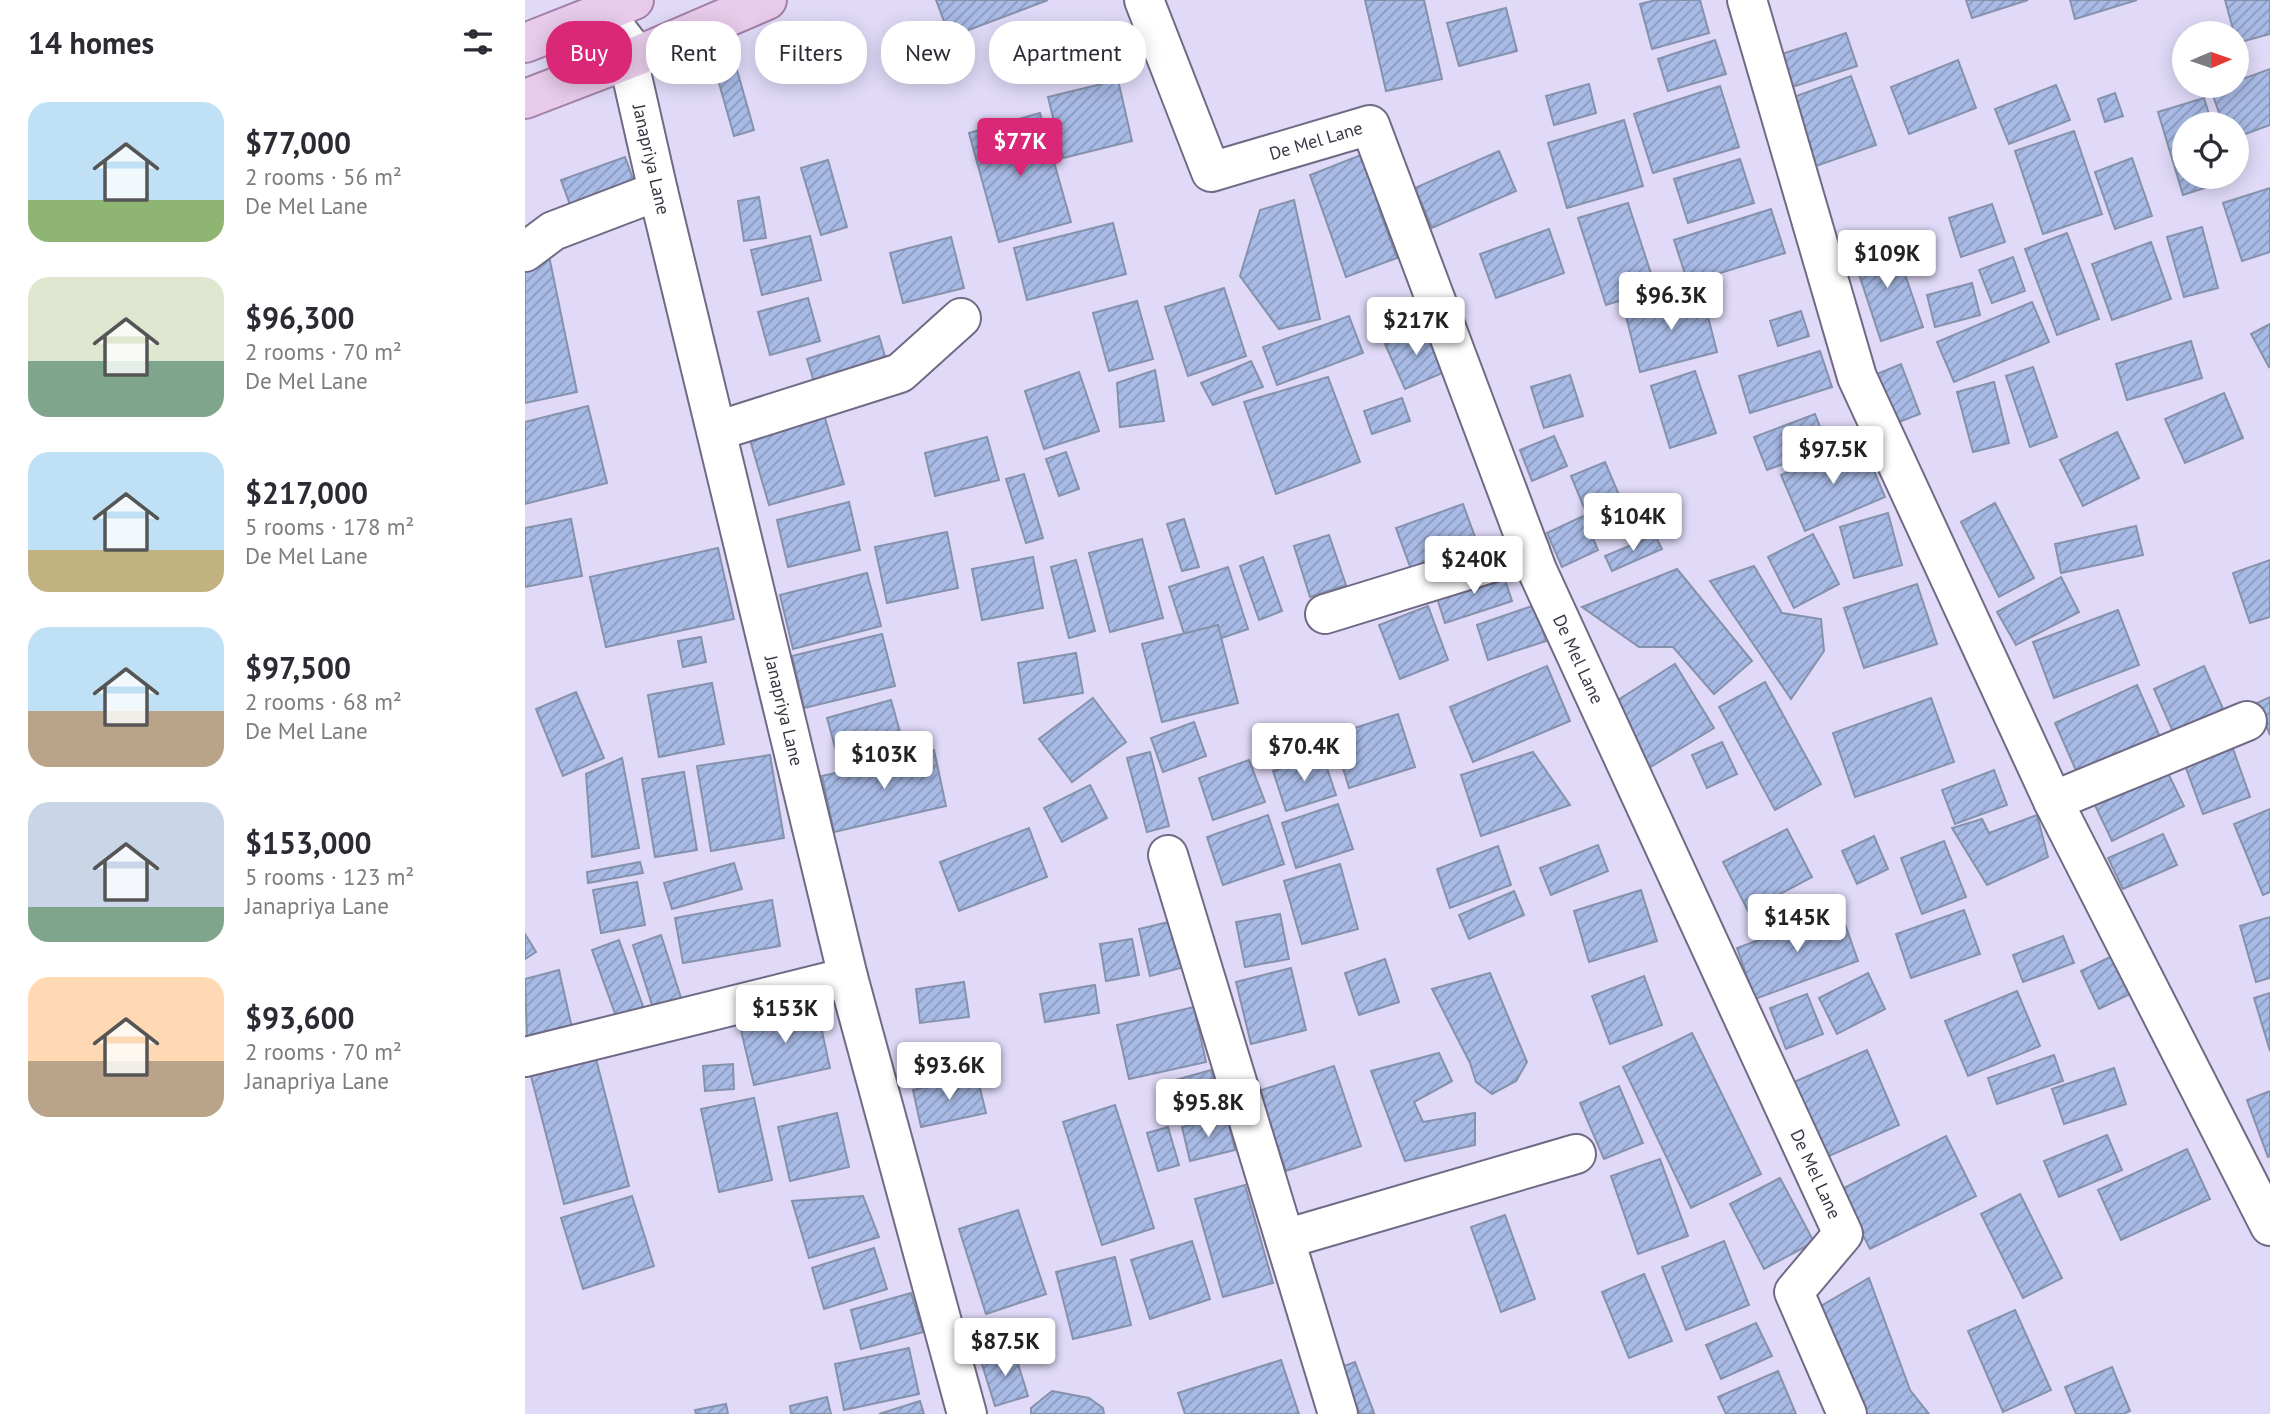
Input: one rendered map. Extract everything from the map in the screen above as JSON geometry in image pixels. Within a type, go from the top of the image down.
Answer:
[{"type":"main road","points":[[525,99],[637,56],[767,0]]},
{"type":"main road","points":[[525,43],[619,7]]},
{"type":"street","name":"De Mel Lane","points":[[1143,0],[1211,172],[1370,125],[1530,551],[1843,1234],[1794,1292],[1847,1414]]},
{"type":"street","points":[[1747,0],[1857,377],[2053,801],[2270,1226]]},
{"type":"street","points":[[619,7],[637,56]]},
{"type":"street","name":"Janapriya Lane","points":[[637,56],[631,72],[658,191],[848,977],[967,1414]]},
{"type":"street","points":[[525,252],[553,231],[658,191]]},
{"type":"street","points":[[717,431],[900,373],[961,318]]},
{"type":"street","points":[[1325,614],[1530,551]]},
{"type":"street","points":[[2053,801],[2247,721]]},
{"type":"street","points":[[1168,855],[1338,1414]]},
{"type":"street","points":[[525,1057],[848,977]]},
{"type":"street","points":[[1285,1239],[1576,1154]]},
{"type":"building","points":[[936,0],[1048,0],[975,28],[975,21],[944,21]]},
{"type":"building","points":[[1365,0],[1424,0],[1442,79],[1386,91]]},
{"type":"building","points":[[1656,0],[1700,0],[1709,33],[1652,49],[1640,4]]},
{"type":"building","points":[[1966,0],[2028,0],[1972,18]]},
{"type":"building","points":[[2070,0],[2137,0],[2075,19]]},
{"type":"building","points":[[2225,0],[2270,0],[2270,34],[2249,40],[2249,21],[2231,21]]},
{"type":"building","points":[[1506,8],[1517,51],[1459,66],[1447,23]]},
{"type":"building","points":[[1846,33],[1857,66],[1789,88],[1779,55]]},
{"type":"building","points":[[1715,40],[1726,74],[1668,91],[1658,59]]},
{"type":"building","points":[[1958,60],[1976,108],[1909,134],[1891,87]]},
{"type":"building","points":[[2270,69],[2270,125],[2249,133],[2249,112],[2219,112],[2214,98],[2249,98],[2249,77]]},
{"type":"building","points":[[1851,76],[1876,145],[1816,166],[1791,98]]},
{"type":"building","points":[[719,84],[741,84],[754,130],[734,136]]},
{"type":"building","points":[[1102,84],[1119,84],[1132,141],[1063,158],[1048,97]]},
{"type":"building","points":[[1589,84],[1596,113],[1554,125],[1546,96]]},
{"type":"building","points":[[2056,85],[2070,120],[2009,144],[1995,109]]},
{"type":"building","points":[[1720,86],[1739,147],[1653,173],[1634,114]]},
{"type":"building","points":[[2115,93],[2123,116],[2105,122],[2098,99]]},
{"type":"building","points":[[2204,98],[2208,112],[2172,112],[2172,158],[2158,112]]},
{"type":"building","points":[[1040,113],[1071,222],[999,242],[969,133]]},
{"type":"building","points":[[1624,120],[1643,186],[1567,208],[1548,143]]},
{"type":"building","points":[[2074,131],[2102,214],[2043,234],[2015,151]]},
{"type":"building","points":[[1499,151],[1516,191],[1432,228],[1415,188]]},
{"type":"building","points":[[1366,153],[1386,206],[1379,209],[1397,258],[1346,277],[1310,175]]},
{"type":"building","points":[[625,157],[637,190],[573,213],[561,180]]},
{"type":"building","points":[[2132,158],[2152,216],[2115,229],[2095,172]]},
{"type":"building","points":[[1740,159],[1754,203],[1688,223],[1674,179]]},
{"type":"building","points":[[828,160],[847,227],[821,235],[801,168]]},
{"type":"building","points":[[2270,188],[2270,252],[2242,261],[2223,203]]},
{"type":"building","points":[[2181,189],[2201,189],[2183,195]]},
{"type":"building","points":[[759,197],[766,238],[744,241],[738,201]]},
{"type":"building","points":[[1294,200],[1320,319],[1279,329],[1240,276],[1260,210]]},
{"type":"building","points":[[1628,203],[1656,289],[1606,305],[1578,218]]},
{"type":"building","points":[[1992,204],[2005,242],[1961,257],[1949,218]]},
{"type":"building","points":[[1771,209],[1785,253],[1688,283],[1674,240]]},
{"type":"building","points":[[1113,223],[1126,274],[1027,300],[1014,248]]},
{"type":"building","points":[[2202,227],[2218,288],[2184,297],[2167,237]]},
{"type":"building","points":[[1549,229],[1564,273],[1496,298],[1480,254]]},
{"type":"building","points":[[2067,233],[2099,319],[2057,335],[2025,249]]},
{"type":"building","points":[[810,236],[821,280],[762,295],[751,250]]},
{"type":"building","points":[[951,237],[964,288],[903,303],[890,253]]},
{"type":"building","points":[[1893,239],[1923,327],[1881,341],[1852,253]]},
{"type":"building","points":[[2151,242],[2171,299],[2112,320],[2092,264]]},
{"type":"building","points":[[548,251],[577,392],[525,403],[525,255]]},
{"type":"building","points":[[2013,257],[2025,291],[1992,303],[1979,270]]},
{"type":"building","points":[[1972,283],[1980,315],[1935,327],[1927,295]]},
{"type":"building","points":[[1224,288],[1246,356],[1188,376],[1165,307]]},
{"type":"building","points":[[1702,293],[1717,352],[1640,372],[1625,312]]},
{"type":"building","points":[[808,298],[820,341],[770,355],[758,312]]},
{"type":"building","points":[[1137,301],[1153,359],[1109,371],[1093,313]]},
{"type":"building","points":[[2032,302],[2049,342],[1954,382],[1937,342]]},
{"type":"building","points":[[1801,311],[1809,336],[1778,346],[1770,321]]},
{"type":"building","points":[[1349,316],[1363,353],[1277,385],[1263,347]]},
{"type":"building","points":[[2270,324],[2270,366],[2269,367],[2251,334]]},
{"type":"building","points":[[1428,326],[1447,371],[1405,389],[1385,344]]},
{"type":"building","points":[[879,336],[887,363],[815,385],[807,359]]},
{"type":"building","points":[[2191,341],[2202,378],[2127,400],[2116,364]]},
{"type":"building","points":[[1820,351],[1832,387],[1750,413],[1739,376]]},
{"type":"building","points":[[1251,361],[1263,387],[1213,405],[1201,383]]},
{"type":"building","points":[[1901,364],[1920,414],[1891,425],[1872,376]]},
{"type":"building","points":[[2033,367],[2057,437],[2030,447],[2006,376]]},
{"type":"building","points":[[1155,370],[1164,421],[1120,427],[1117,383]]},
{"type":"building","points":[[1695,371],[1716,433],[1670,448],[1651,386]]},
{"type":"building","points":[[1079,372],[1099,431],[1044,449],[1025,391]]},
{"type":"building","points":[[1570,375],[1583,416],[1544,428],[1531,387]]},
{"type":"building","points":[[1328,377],[1360,462],[1276,494],[1244,402]]},
{"type":"building","points":[[1994,382],[2009,443],[1973,452],[1957,392]]},
{"type":"building","points":[[2224,393],[2243,438],[2185,463],[2165,419]]},
{"type":"building","points":[[1402,398],[1410,421],[1372,434],[1364,411]]},
{"type":"building","points":[[588,406],[607,483],[525,504],[525,422]]},
{"type":"building","points":[[823,411],[844,484],[769,505],[748,433]]},
{"type":"building","points":[[1815,414],[1828,447],[1767,470],[1754,437]]},
{"type":"building","points":[[2117,432],[2139,478],[2083,506],[2060,460]]},
{"type":"building","points":[[1554,436],[1567,466],[1532,481],[1520,450]]},
{"type":"building","points":[[987,437],[999,480],[935,496],[925,453]]},
{"type":"building","points":[[1861,440],[1885,497],[1805,531],[1781,475]]},
{"type":"building","points":[[1066,452],[1079,489],[1059,496],[1046,459]]},
{"type":"building","points":[[1605,462],[1619,495],[1585,510],[1571,476]]},
{"type":"building","points":[[1024,474],[1043,538],[1026,543],[1006,479]]},
{"type":"building","points":[[849,502],[860,550],[788,567],[777,520]]},
{"type":"building","points":[[1995,503],[2034,578],[1999,597],[1961,522]]},
{"type":"building","points":[[1463,504],[1479,548],[1412,572],[1396,528]]},
{"type":"building","points":[[1888,513],[1902,565],[1854,578],[1840,527]]},
{"type":"building","points":[[1583,516],[1598,550],[1562,567],[1547,533]]},
{"type":"building","points":[[571,519],[582,576],[525,587],[525,528]]},
{"type":"building","points":[[1184,519],[1199,567],[1182,571],[1167,524]]},
{"type":"building","points":[[2136,526],[2143,555],[2061,573],[2055,544]]},
{"type":"building","points":[[947,532],[958,588],[887,603],[875,547]]},
{"type":"building","points":[[1813,534],[1839,584],[1794,608],[1768,557]]},
{"type":"building","points":[[1329,535],[1346,585],[1310,597],[1294,546]]},
{"type":"building","points":[[1655,535],[1662,549],[1612,571],[1605,556]]},
{"type":"building","points":[[1142,539],[1163,618],[1110,632],[1089,553]]},
{"type":"building","points":[[718,548],[734,619],[606,647],[590,577]]},
{"type":"building","points":[[1033,557],[1043,608],[982,620],[972,569]]},
{"type":"building","points":[[1263,557],[1282,611],[1259,620],[1240,566]]},
{"type":"building","points":[[1076,560],[1095,631],[1069,638],[1051,567]]},
{"type":"building","points":[[2270,560],[2270,617],[2250,623],[2233,573]]},
{"type":"building","points":[[1754,566],[1782,613],[1821,619],[1824,651],[1791,699],[1710,581]]},
{"type":"building","points":[[1228,567],[1248,629],[1189,649],[1169,587]]},
{"type":"building","points":[[1677,569],[1752,661],[1714,694],[1673,647],[1639,647],[1582,607]]},
{"type":"building","points":[[1502,570],[1512,601],[1445,623],[1435,592]]},
{"type":"building","points":[[867,573],[881,626],[793,649],[780,595]]},
{"type":"building","points":[[2061,577],[2079,612],[2016,645],[1997,612]]},
{"type":"building","points":[[1917,584],[1937,644],[1864,668],[1844,608]]},
{"type":"building","points":[[1535,605],[1546,641],[1488,660],[1477,625]]},
{"type":"building","points":[[1428,606],[1448,660],[1400,679],[1379,625]]},
{"type":"building","points":[[2118,610],[2139,665],[2054,698],[2033,642]]},
{"type":"building","points":[[1218,625],[1238,703],[1162,722],[1142,644]]},
{"type":"building","points":[[882,634],[895,686],[804,708],[792,656]]},
{"type":"building","points":[[701,637],[706,662],[683,667],[678,641]]},
{"type":"building","points":[[1076,653],[1083,693],[1024,703],[1018,663]]},
{"type":"building","points":[[1675,664],[1714,728],[1649,768],[1610,705]]},
{"type":"building","points":[[1547,666],[1570,721],[1473,762],[1450,707]]},
{"type":"building","points":[[2204,666],[2224,711],[2174,734],[2154,689]]},
{"type":"building","points":[[1765,682],[1821,784],[1775,810],[1719,707]]},
{"type":"building","points":[[712,683],[724,744],[659,757],[648,695]]},
{"type":"building","points":[[2137,685],[2164,746],[2082,784],[2055,723]]},
{"type":"building","points":[[576,692],[604,758],[563,776],[536,709]]},
{"type":"building","points":[[2270,697],[2270,735],[2257,703]]},
{"type":"building","points":[[1093,698],[1126,742],[1072,782],[1039,739]]},
{"type":"building","points":[[1931,698],[1954,762],[1855,797],[1833,733]]},
{"type":"building","points":[[891,700],[902,739],[838,758],[827,718]]},
{"type":"building","points":[[1398,714],[1415,767],[1349,788],[1333,735]]},
{"type":"building","points":[[1194,722],[1206,756],[1163,772],[1151,738]]},
{"type":"building","points":[[1722,742],[1737,774],[1707,788],[1692,755]]},
{"type":"building","points":[[2231,743],[2250,797],[2203,814],[2183,760]]},
{"type":"building","points":[[934,750],[946,806],[834,832],[822,776]]},
{"type":"building","points":[[1150,752],[1169,826],[1147,832],[1127,758]]},
{"type":"building","points":[[1533,752],[1570,805],[1481,836],[1461,775]]},
{"type":"building","points":[[770,755],[784,838],[711,851],[697,766]]},
{"type":"building","points":[[1323,756],[1336,795],[1286,811],[1273,771]]},
{"type":"building","points":[[622,758],[639,848],[592,857],[586,774]]},
{"type":"building","points":[[1249,760],[1265,802],[1213,820],[1199,778]]},
{"type":"building","points":[[2162,761],[2184,806],[2112,841],[2091,797]]},
{"type":"building","points":[[1994,770],[2007,805],[1955,824],[1942,790]]},
{"type":"building","points":[[684,772],[697,850],[655,857],[642,779]]},
{"type":"building","points":[[1090,785],[1107,818],[1062,842],[1044,808]]},
{"type":"building","points":[[1338,804],[1353,849],[1296,868],[1282,823]]},
{"type":"building","points":[[2270,809],[2270,892],[2263,895],[2234,824]]},
{"type":"building","points":[[1268,815],[1284,864],[1223,885],[1207,837]]},
{"type":"building","points":[[2037,815],[2048,857],[1987,885],[1952,828],[1982,819],[1989,833]]},
{"type":"building","points":[[1029,828],[1047,877],[959,911],[940,862]]},
{"type":"building","points":[[1787,829],[1812,877],[1748,911],[1723,862]]},
{"type":"building","points":[[2163,834],[2177,865],[2123,889],[2108,858]]},
{"type":"building","points":[[1874,836],[1888,869],[1857,884],[1842,851]]},
{"type":"building","points":[[1944,841],[1966,897],[1922,914],[1901,858]]},
{"type":"building","points":[[1598,845],[1608,871],[1551,895],[1540,868]]},
{"type":"building","points":[[1498,846],[1511,885],[1450,908],[1437,869]]},
{"type":"building","points":[[640,862],[643,873],[588,883],[587,872]]},
{"type":"building","points":[[734,863],[742,889],[672,909],[664,883]]},
{"type":"building","points":[[1340,864],[1358,929],[1302,944],[1284,881]]},
{"type":"building","points":[[637,882],[645,925],[601,933],[593,890]]},
{"type":"building","points":[[1641,890],[1657,941],[1589,962],[1574,911]]},
{"type":"building","points":[[1514,891],[1524,915],[1469,939],[1459,915]]},
{"type":"building","points":[[772,900],[780,946],[683,963],[675,918]]},
{"type":"building","points":[[1840,910],[1858,961],[1755,999],[1737,948]]},
{"type":"building","points":[[1964,910],[1980,954],[1911,978],[1896,934]]},
{"type":"building","points":[[1280,914],[1289,959],[1245,967],[1236,922]]},
{"type":"building","points":[[2270,917],[2270,978],[2256,982],[2240,926]]},
{"type":"building","points":[[1177,920],[1188,966],[1150,976],[1139,929]]},
{"type":"building","points":[[525,934],[536,952],[525,959]]},
{"type":"building","points":[[661,935],[682,1001],[654,1011],[633,945]]},
{"type":"building","points":[[2063,936],[2074,963],[2023,982],[2013,955]]},
{"type":"building","points":[[1132,939],[1139,975],[1106,981],[1100,944]]},
{"type":"building","points":[[619,940],[644,1009],[617,1019],[592,950]]},
{"type":"building","points":[[2112,956],[2130,994],[2099,1009],[2081,971]]},
{"type":"building","points":[[1385,959],[1399,1002],[1359,1015],[1345,973]]},
{"type":"building","points":[[1291,968],[1306,1030],[1251,1044],[1236,982]]},
{"type":"building","points":[[559,970],[572,1028],[527,1039],[525,979]]},
{"type":"building","points":[[1490,973],[1527,1062],[1516,1081],[1492,1094],[1476,1082],[1470,1063],[1432,989]]},
{"type":"building","points":[[1868,973],[1885,1009],[1837,1034],[1819,998]]},
{"type":"building","points":[[1644,976],[1662,1025],[1610,1044],[1592,996]]},
{"type":"building","points":[[964,982],[969,1017],[920,1023],[916,989]]},
{"type":"building","points":[[1095,985],[1099,1013],[1045,1022],[1040,994]]},
{"type":"building","points":[[2017,991],[2040,1046],[1968,1076],[1945,1021]]},
{"type":"building","points":[[2270,993],[2270,1051],[2254,998]]},
{"type":"building","points":[[1807,994],[1823,1034],[1786,1049],[1770,1008]]},
{"type":"building","points":[[816,1004],[830,1068],[754,1085],[739,1022]]},
{"type":"building","points":[[1194,1007],[1206,1062],[1129,1079],[1117,1025]]},
{"type":"building","points":[[1692,1033],[1761,1174],[1691,1208],[1623,1067]]},
{"type":"building","points":[[1867,1050],[1899,1125],[1827,1157],[1794,1082]]},
{"type":"building","points":[[1439,1053],[1452,1081],[1414,1102],[1423,1122],[1475,1113],[1475,1145],[1405,1161],[1371,1071]]},
{"type":"building","points":[[2054,1055],[2063,1081],[1997,1104],[1988,1078]]},
{"type":"building","points":[[596,1059],[629,1186],[564,1204],[531,1076]]},
{"type":"building","points":[[733,1064],[734,1089],[705,1091],[703,1066]]},
{"type":"building","points":[[1334,1066],[1361,1146],[1286,1171],[1259,1091]]},
{"type":"building","points":[[2114,1068],[2126,1104],[2064,1124],[2052,1089]]},
{"type":"building","points":[[1211,1070],[1220,1105],[1181,1115],[1172,1081]]},
{"type":"building","points":[[977,1076],[986,1113],[921,1127],[913,1090]]},
{"type":"building","points":[[1619,1086],[1643,1143],[1604,1159],[1580,1103]]},
{"type":"building","points":[[2270,1091],[2270,1156],[2268,1157],[2247,1100]]},
{"type":"building","points":[[754,1098],[772,1180],[719,1192],[701,1109]]},
{"type":"building","points":[[1115,1105],[1154,1228],[1102,1245],[1063,1122]]},
{"type":"building","points":[[837,1113],[849,1167],[790,1181],[778,1127]]},
{"type":"building","points":[[1227,1117],[1235,1150],[1190,1161],[1182,1127]]},
{"type":"building","points":[[1168,1127],[1179,1165],[1158,1171],[1147,1133]]},
{"type":"building","points":[[2107,1135],[2122,1170],[2059,1197],[2044,1161]]},
{"type":"building","points":[[1946,1136],[1976,1196],[1870,1249],[1840,1190]]},
{"type":"building","points":[[2187,1149],[2210,1199],[2121,1240],[2098,1190]]},
{"type":"building","points":[[1660,1159],[1688,1236],[1638,1254],[1611,1176]]},
{"type":"building","points":[[1780,1178],[1814,1242],[1764,1269],[1730,1204]]},
{"type":"building","points":[[1245,1185],[1273,1283],[1223,1297],[1195,1199]]},
{"type":"building","points":[[2020,1194],[2062,1278],[2023,1298],[1981,1214]]},
{"type":"building","points":[[632,1196],[654,1266],[583,1289],[561,1218]]},
{"type":"building","points":[[863,1196],[879,1237],[809,1258],[792,1201]]},
{"type":"building","points":[[1018,1210],[1046,1294],[986,1314],[959,1229]]},
{"type":"building","points":[[1505,1215],[1535,1299],[1501,1312],[1471,1227]]},
{"type":"building","points":[[1192,1241],[1210,1299],[1150,1319],[1131,1260]]},
{"type":"building","points":[[1724,1241],[1749,1305],[1686,1330],[1662,1267]]},
{"type":"building","points":[[874,1248],[887,1289],[824,1309],[812,1268]]},
{"type":"building","points":[[1115,1257],[1131,1325],[1073,1339],[1056,1272]]},
{"type":"building","points":[[1644,1274],[1672,1341],[1629,1358],[1602,1292]]},
{"type":"building","points":[[1869,1278],[1910,1390],[1929,1414],[1864,1414],[1857,1406],[1821,1306]]},
{"type":"building","points":[[911,1293],[923,1332],[861,1349],[851,1310]]},
{"type":"building","points":[[2015,1310],[2051,1390],[2003,1412],[1968,1331]]},
{"type":"building","points":[[1756,1323],[1772,1356],[1721,1379],[1706,1345]]},
{"type":"building","points":[[909,1348],[919,1394],[844,1410],[835,1364]]},
{"type":"building","points":[[1014,1351],[1028,1396],[995,1406],[981,1361]]},
{"type":"building","points":[[1281,1360],[1299,1414],[1185,1414],[1178,1393]]},
{"type":"building","points":[[1355,1362],[1374,1413],[1360,1414],[1341,1367]]},
{"type":"building","points":[[2112,1367],[2130,1411],[2123,1414],[2076,1414],[2065,1387]]},
{"type":"building","points":[[1778,1371],[1796,1414],[1726,1414],[1718,1397]]},
{"type":"building","points":[[1052,1391],[1089,1398],[1103,1408],[1104,1414],[1031,1414],[1031,1408]]},
{"type":"building","points":[[827,1397],[831,1414],[791,1414],[790,1406]]},
{"type":"building","points":[[920,1401],[924,1414],[879,1414]]},
{"type":"building","points":[[726,1404],[728,1414],[696,1414],[695,1410]]}]
